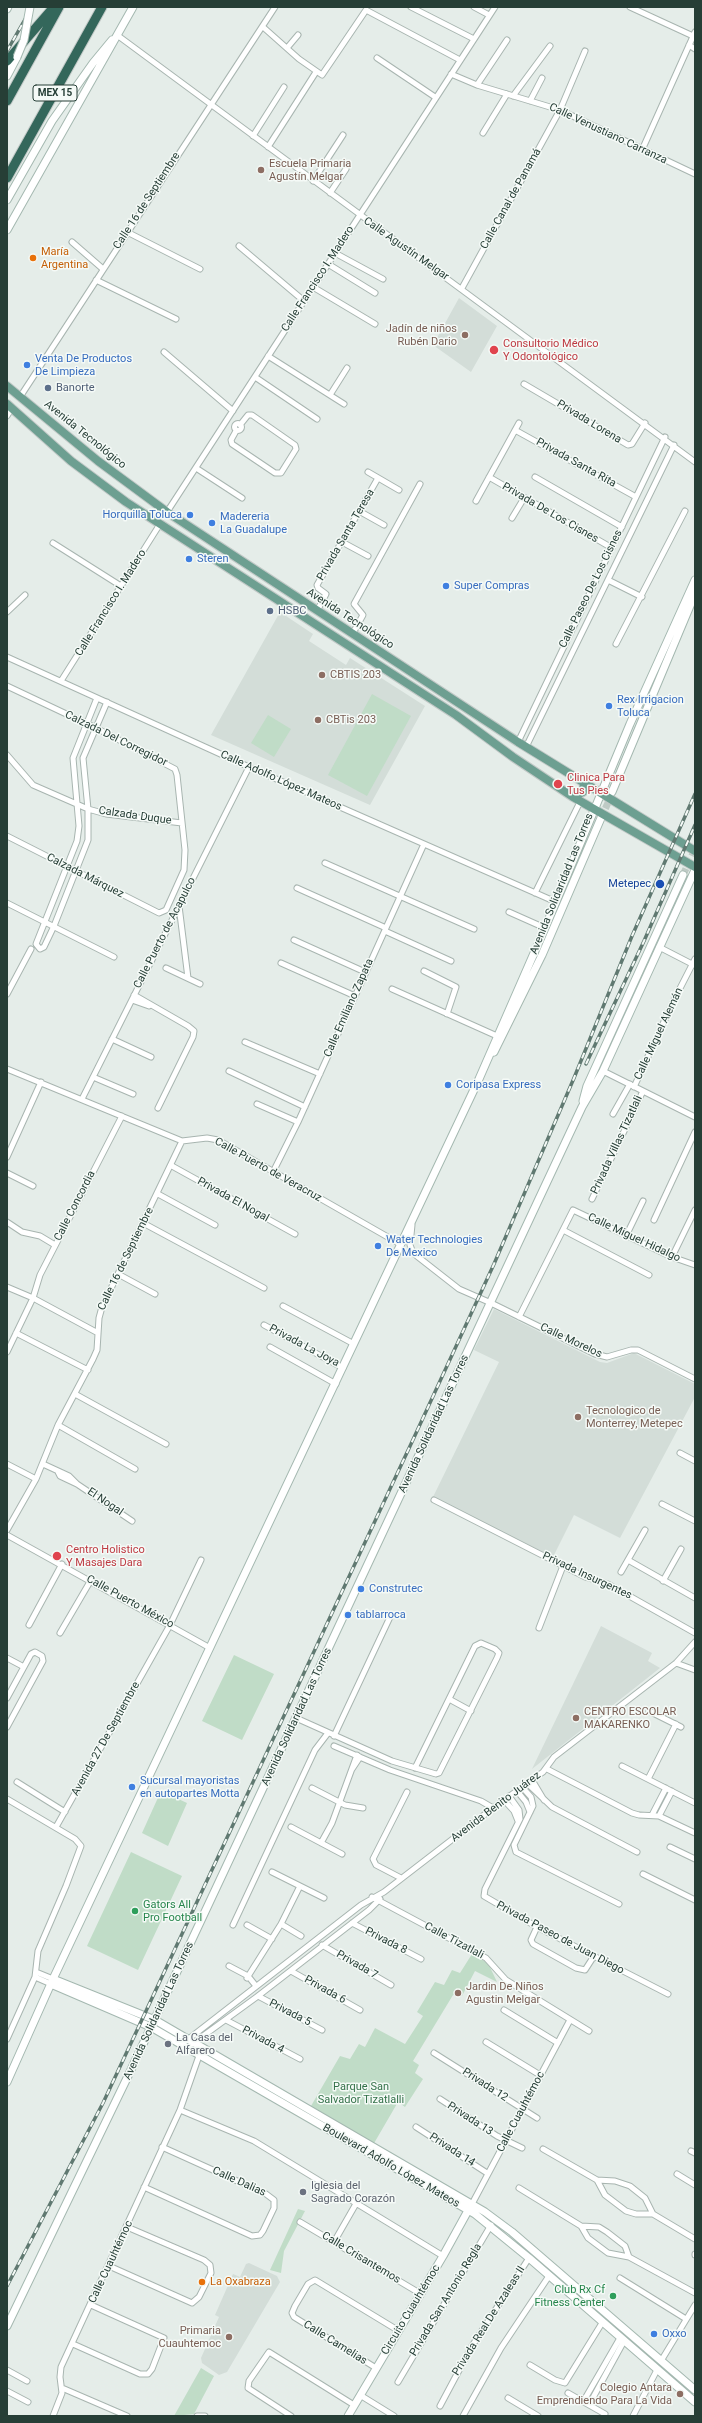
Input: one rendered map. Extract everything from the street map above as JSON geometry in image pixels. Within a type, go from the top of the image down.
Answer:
[{"type":"highway","points":[[7,61],[54,7]]},
{"type":"highway","name":"MEX 15","points":[[7,102],[59,7]]},
{"type":"highway","name":"MEX 15","points":[[7,178],[102,7]]},
{"type":"main road","points":[[7,76],[24,40],[30,7]]},
{"type":"main road","points":[[7,230],[133,7]]},
{"type":"main road","points":[[7,200],[56,114],[93,63],[117,34]]},
{"type":"main road","name":"Avenida Tecnológico","points":[[7,386],[98,461],[167,512],[317,611],[493,724],[518,742],[695,851]]},
{"type":"main road","name":"Avenida Tecnológico","points":[[10,406],[71,461],[160,524],[436,702],[485,736],[512,758],[593,810],[695,868]]},
{"type":"main road","points":[[30,425],[40,413]]},
{"type":"main road","points":[[239,576],[246,564]]},
{"type":"main road","name":"Avenida Solidaridad Las Torres","points":[[479,1079],[545,928],[593,810],[695,580]]},
{"type":"main road","points":[[612,792],[695,594]]},
{"type":"main road","points":[[485,736],[493,724]]},
{"type":"main road","points":[[577,799],[583,792],[584,783]]},
{"type":"main road","name":"Avenida Solidaridad Las Torres","points":[[7,2082],[52,1981],[344,1368],[414,1214],[479,1079],[523,998],[601,818]]},
{"type":"main road","name":"Avenida Solidaridad Las Torres","points":[[7,2326],[155,2020],[582,1107],[603,1071],[695,868]]},
{"type":"main road","name":"Avenida Solidaridad Las Torres","points":[[582,1107],[587,1086],[683,875]]},
{"type":"main road","name":"Boulevard Adolfo López Mateos","points":[[52,1981],[155,2020],[336,2126],[470,2207],[490,2226],[695,2402]]},
{"type":"main road","name":"Boulevard Adolfo López Mateos","points":[[52,1981],[151,2027],[331,2132],[470,2207],[495,2218],[695,2390]]},
{"type":"main road","points":[[331,2132],[336,2126]]},
{"type":"main road","name":"Circuito Cuauhtémoc","points":[[348,2416],[421,2294],[470,2207]]},
{"type":"street","name":"Calle 16 de Septiembre","points":[[20,396],[275,7]]},
{"type":"street","points":[[411,7],[474,39]]},
{"type":"street","points":[[474,7],[489,14]]},
{"type":"street","name":"Calle Francisco I. Madero","points":[[167,512],[435,97],[495,7]]},
{"type":"street","points":[[630,7],[694,34],[642,150]]},
{"type":"street","points":[[262,27],[316,72],[324,75],[366,10],[460,60]]},
{"type":"street","name":"Calle Agustín Melgar","points":[[117,34],[359,216],[462,288],[514,329],[665,437],[695,462]]},
{"type":"street","points":[[287,48],[298,35]]},
{"type":"street","points":[[477,85],[507,40]]},
{"type":"street","points":[[513,96],[550,46]]},
{"type":"street","points":[[689,46],[695,49]]},
{"type":"street","name":"Calle Canal de Panamá","points":[[462,288],[560,110],[585,51]]},
{"type":"street","points":[[377,58],[435,97]]},
{"type":"street","points":[[268,147],[316,72]]},
{"type":"street","name":"Calle Venustiano Carranza","points":[[451,74],[477,85],[560,110],[695,174]]},
{"type":"street","points":[[530,101],[542,78]]},
{"type":"street","points":[[253,136],[284,87]]},
{"type":"street","points":[[483,133],[507,94]]},
{"type":"street","points":[[313,181],[343,135]]},
{"type":"street","points":[[330,193],[346,169]]},
{"type":"street","points":[[128,232],[200,270]]},
{"type":"street","points":[[72,242],[103,269]]},
{"type":"street","points":[[239,246],[304,301]]},
{"type":"street","points":[[335,252],[383,279]]},
{"type":"street","points":[[328,264],[375,293]]},
{"type":"street","points":[[96,280],[176,318]]},
{"type":"street","points":[[313,286],[375,324]]},
{"type":"street","points":[[164,352],[233,411]]},
{"type":"street","points":[[268,356],[344,404]]},
{"type":"street","points":[[330,395],[347,368]]},
{"type":"street","points":[[255,377],[317,419]]},
{"type":"street","name":"Privada Lorena","points":[[524,384],[628,446],[632,444],[645,423]]},
{"type":"street","points":[[7,416],[10,406]]},
{"type":"street","points":[[250,414],[296,447],[281,473],[276,474],[232,444],[231,440],[237,427],[250,414]]},
{"type":"street","points":[[227,419],[237,427]]},
{"type":"street","points":[[476,501],[519,423]]},
{"type":"street","name":"Privada Santa Rita","points":[[515,430],[636,497]]},
{"type":"street","name":"Calle Paseo De Los Cisnes","points":[[518,742],[665,437]]},
{"type":"street","name":"Calle Paseo De Los Cisnes","points":[[526,747],[674,445]]},
{"type":"street","points":[[196,468],[242,498]]},
{"type":"street","points":[[368,472],[399,490]]},
{"type":"street","name":"Privada De Los Cisnes","points":[[489,477],[612,548]]},
{"type":"street","points":[[535,477],[622,527]]},
{"type":"street","name":"Privada Santa Teresa","points":[[317,611],[326,594],[318,588],[317,585],[378,478]]},
{"type":"street","points":[[353,633],[363,615],[354,604],[420,484]]},
{"type":"street","points":[[512,518],[524,498]]},
{"type":"street","points":[[359,511],[384,525]]},
{"type":"street","points":[[616,644],[642,597],[685,511]]},
{"type":"street","name":"Calle Francisco I. Madero","points":[[61,681],[160,524]]},
{"type":"street","points":[[342,542],[368,556]]},
{"type":"street","points":[[53,543],[121,586]]},
{"type":"street","points":[[608,580],[642,597]]},
{"type":"street","points":[[7,612],[25,595]]},
{"type":"street","name":"Calle Adolfo López Mateos","points":[[7,657],[249,767],[556,902]]},
{"type":"street","name":"Calzada Del Corregidor","points":[[7,686],[86,723],[175,769],[178,774],[186,858],[184,870],[168,908],[163,913]]},
{"type":"street","points":[[97,698],[73,758],[78,834],[68,867],[36,944],[38,948],[44,947],[54,926],[88,840],[88,808],[83,758],[107,702]]},
{"type":"street","points":[[535,706],[544,710]]},
{"type":"street","points":[[7,755],[33,785],[88,808]]},
{"type":"street","name":"Calle Puerto de Acapulco","points":[[82,1099],[249,767]]},
{"type":"street","points":[[535,893],[577,799]]},
{"type":"street","name":"Calzada Duque","points":[[88,808],[106,814],[182,822]]},
{"type":"street","name":"Calzada Márquez","points":[[7,836],[156,912],[163,913]]},
{"type":"street","name":"Calle Emiliano Zapata","points":[[273,1172],[305,1107],[424,844]]},
{"type":"street","points":[[325,863],[401,895],[474,929]]},
{"type":"street","points":[[297,888],[451,961]]},
{"type":"street","points":[[7,902],[114,957]]},
{"type":"street","points":[[179,906],[188,978]]},
{"type":"street","points":[[510,912],[545,928]]},
{"type":"street","points":[[294,940],[365,972]]},
{"type":"street","points":[[659,947],[694,963]]},
{"type":"street","points":[[7,994],[31,949]]},
{"type":"street","points":[[281,963],[355,996]]},
{"type":"street","name":"Calle Miguel Alemán","points":[[613,1114],[632,1086],[664,1019],[694,963]]},
{"type":"street","points":[[166,968],[200,984]]},
{"type":"street","points":[[424,971],[456,987],[447,1014]]},
{"type":"street","points":[[392,990],[497,1036]]},
{"type":"street","points":[[133,998],[152,1006],[188,1026],[194,1031],[193,1037],[158,1108]]},
{"type":"street","points":[[112,1039],[151,1057]]},
{"type":"street","points":[[245,1042],[320,1074]]},
{"type":"street","name":"Calle Puerto de Veracruz","points":[[7,1069],[182,1141],[214,1139],[400,1244]]},
{"type":"street","points":[[229,1071],[305,1107]]},
{"type":"street","points":[[603,1071],[695,1117]]},
{"type":"street","points":[[93,1077],[133,1094]]},
{"type":"street","points":[[7,1157],[41,1082]]},
{"type":"street","name":"Privada Villas Tizatlali","points":[[592,1199],[643,1091]]},
{"type":"street","points":[[257,1104],[298,1122]]},
{"type":"street","name":"Calle Concordia","points":[[7,1352],[9,1345],[33,1298],[38,1281],[55,1245],[122,1116]]},
{"type":"street","points":[[654,1220],[695,1132]]},
{"type":"street","name":"Calle 16 de Septiembre","points":[[7,1530],[36,1479],[58,1425],[88,1370],[97,1350],[100,1313],[172,1166],[182,1141]]},
{"type":"street","name":"Privada El Nogal","points":[[172,1166],[295,1234]]},
{"type":"street","points":[[7,1173],[33,1186]]},
{"type":"street","points":[[158,1194],[215,1225]]},
{"type":"street","points":[[626,1236],[643,1201]]},
{"type":"street","name":"Calle Miguel Hidalgo","points":[[563,1230],[573,1210],[672,1257],[695,1265]]},
{"type":"street","points":[[672,1257],[695,1210]]},
{"type":"street","name":"Calle Morelos","points":[[414,1214],[410,1245],[415,1256],[459,1290],[491,1303],[599,1356],[606,1357],[631,1350],[638,1350],[695,1379]]},
{"type":"street","points":[[7,1222],[22,1232],[40,1236],[55,1245]]},
{"type":"street","points":[[143,1223],[264,1288]]},
{"type":"street","points":[[519,1317],[563,1230],[649,1275]]},
{"type":"street","points":[[118,1274],[154,1294]]},
{"type":"street","points":[[7,1287],[33,1298],[98,1333]]},
{"type":"street","points":[[284,1306],[354,1344]]},
{"type":"street","name":"Privada La Joya","points":[[264,1325],[344,1368]]},
{"type":"street","points":[[16,1333],[88,1370]]},
{"type":"street","points":[[270,1348],[336,1384]]},
{"type":"street","points":[[75,1394],[166,1444]]},
{"type":"street","points":[[58,1425],[135,1469]]},
{"type":"street","points":[[680,1453],[695,1461]]},
{"type":"street","points":[[7,1464],[36,1479]]},
{"type":"street","name":"El Nogal","points":[[43,1464],[74,1480],[77,1484],[132,1521]]},
{"type":"street","name":"Privada Insurgentes","points":[[434,1500],[588,1579],[608,1584],[695,1633]]},
{"type":"street","points":[[662,1504],[695,1521]]},
{"type":"street","points":[[621,1572],[645,1530]]},
{"type":"street","name":"Calle Puerto México","points":[[7,1535],[91,1580],[210,1648]]},
{"type":"street","points":[[663,1581],[681,1549]]},
{"type":"street","name":"Avenida 27 De Septiembre","points":[[56,1827],[170,1625],[201,1560]]},
{"type":"street","points":[[628,1560],[695,1598]]},
{"type":"street","points":[[28,1625],[62,1564]]},
{"type":"street","points":[[539,1628],[563,1566]]},
{"type":"street","points":[[60,1633],[91,1580]]},
{"type":"street","points":[[334,1736],[391,1614]]},
{"type":"street","name":"Avenida Benito Juárez","points":[[184,2047],[237,2001],[330,1929],[372,1897],[384,1892],[493,1808],[530,1782],[547,1768],[554,1757],[676,1663],[695,1642]]},
{"type":"street","points":[[296,1718],[380,1757],[415,1768],[436,1774],[441,1772],[497,1658],[498,1653],[495,1649],[481,1643],[476,1644],[415,1768]]},
{"type":"street","points":[[7,1698],[32,1653],[42,1656],[43,1661],[9,1719],[7,1727]]},
{"type":"street","points":[[7,1658],[24,1667]]},
{"type":"street","points":[[676,1663],[695,1670]]},
{"type":"street","points":[[449,1699],[471,1711]]},
{"type":"street","points":[[648,1779],[678,1726],[649,1711]]},
{"type":"street","points":[[233,1925],[315,1750],[328,1733]]},
{"type":"street","points":[[334,1746],[390,1770],[481,1801],[493,1808]]},
{"type":"street","points":[[321,1843],[332,1823],[338,1802],[359,1756]]},
{"type":"street","points":[[622,1766],[695,1802]]},
{"type":"street","points":[[547,1768],[632,1813],[643,1816],[652,1814],[659,1816],[695,1832]]},
{"type":"street","points":[[17,1782],[65,1812]]},
{"type":"street","points":[[530,1782],[545,1801],[555,1809],[637,1852]]},
{"type":"street","points":[[312,1788],[338,1802],[363,1808]]},
{"type":"street","points":[[652,1814],[666,1788]]},
{"type":"street","points":[[519,1789],[532,1800],[530,1812],[514,1845],[516,1852],[619,1904]]},
{"type":"street","points":[[659,1816],[672,1791]]},
{"type":"street","points":[[402,1878],[376,1865],[374,1859],[407,1792]]},
{"type":"street","points":[[509,1796],[519,1810],[518,1822]]},
{"type":"street","points":[[7,1799],[56,1827],[81,1844],[66,1886],[38,1951],[35,1975],[7,2040]]},
{"type":"street","points":[[504,1800],[514,1811],[518,1822]]},
{"type":"street","name":"Privada Paseo de Juan Diego","points":[[518,1822],[483,1894],[486,1898],[537,1927],[668,1994]]},
{"type":"street","points":[[291,1827],[342,1854]]},
{"type":"street","points":[[670,1847],[695,1859]]},
{"type":"street","points":[[272,1872],[324,1898]]},
{"type":"street","points":[[644,1874],[695,1900]]},
{"type":"street","points":[[247,1976],[281,1924],[300,1886]]},
{"type":"street","name":"Avenida Benito Juárez","points":[[191,2041],[226,2020],[291,1971],[379,1901],[384,1892]]},
{"type":"street","name":"Calle Tizatlali","points":[[372,1897],[486,1958],[506,1980],[589,2031]]},
{"type":"street","name":"Privada 8","points":[[352,1923],[421,1959]]},
{"type":"street","points":[[281,1924],[301,1936]]},
{"type":"street","points":[[247,1925],[272,1939]]},
{"type":"street","points":[[537,1927],[531,1940],[533,1944],[576,1968],[585,1970],[594,1956]]},
{"type":"street","points":[[330,1929],[334,1936]]},
{"type":"street","name":"Privada 7","points":[[322,1945],[391,1985]]},
{"type":"street","points":[[229,1966],[247,1976],[254,1988]]},
{"type":"street","name":"Privada 6","points":[[291,1971],[360,2010]]},
{"type":"street","points":[[35,1975],[52,1981]]},
{"type":"street","name":"Privada 5","points":[[258,1996],[322,2030]]},
{"type":"street","points":[[237,2001],[241,2009]]},
{"type":"street","points":[[504,2010],[558,2043]]},
{"type":"street","name":"Privada 4","points":[[226,2020],[300,2059]]},
{"type":"street","name":"Calle Cuauhtémoc","points":[[470,2207],[570,2020]]},
{"type":"street","points":[[486,2042],[540,2075]]},
{"type":"street","name":"Calle Cuauhtémoc","points":[[53,2416],[61,2397],[62,2388],[60,2372],[180,2110],[202,2048]]},
{"type":"street","name":"Privada 12","points":[[434,2053],[537,2118]]},
{"type":"street","name":"Privada 13","points":[[440,2099],[505,2140],[522,2148]]},
{"type":"street","points":[[180,2110],[254,2141],[357,2202],[443,2256]]},
{"type":"street","name":"Privada 14","points":[[416,2126],[487,2173]]},
{"type":"street","name":"Calle Dalias","points":[[144,2187],[252,2236],[260,2235],[274,2208],[274,2200],[266,2194],[162,2147]]},
{"type":"street","points":[[543,2149],[597,2180],[615,2181],[630,2186],[645,2198],[653,2214]]},
{"type":"street","points":[[677,2174],[695,2185]]},
{"type":"street","points":[[597,2180],[605,2195],[626,2211],[636,2214],[653,2214],[695,2239]]},
{"type":"street","points":[[519,2188],[581,2226],[598,2227],[608,2232],[625,2246],[629,2257]]},
{"type":"street","points":[[334,2242],[357,2202]]},
{"type":"street","name":"Privada San Antonio Regla","points":[[398,2382],[495,2218]]},
{"type":"street","name":"Calle Crisantemos","points":[[300,2222],[421,2294]]},
{"type":"street","points":[[581,2226],[588,2238],[608,2253],[629,2257],[695,2293]]},
{"type":"street","points":[[109,2266],[192,2303],[198,2297],[210,2273],[210,2265],[204,2260],[127,2227]]},
{"type":"street","name":"Privada Real De Azaleas II","points":[[440,2406],[472,2346],[529,2258]]},
{"type":"street","points":[[463,2416],[501,2348],[549,2276]]},
{"type":"street","points":[[620,2278],[686,2319]]},
{"type":"street","name":"Calle Camelias","points":[[376,2368],[294,2317],[292,2313],[308,2284],[315,2280],[399,2330]]},
{"type":"street","points":[[73,2344],[140,2374],[148,2374],[152,2369],[164,2338],[91,2304]]},
{"type":"street","points":[[661,2361],[695,2305]]},
{"type":"street","points":[[530,2365],[555,2380],[565,2383],[602,2323]]},
{"type":"street","points":[[584,2402],[622,2340]]},
{"type":"street","points":[[589,2405],[622,2340]]},
{"type":"street","points":[[291,2416],[248,2388],[249,2381],[269,2352],[354,2405]]},
{"type":"street","points":[[7,2370],[27,2381]]},
{"type":"street","points":[[633,2416],[657,2370]]},
{"type":"street","points":[[62,2388],[127,2416]]},
{"type":"street","points":[[7,2391],[28,2402]]},
{"type":"street","points":[[568,2393],[605,2414]]},
{"type":"street","points":[[360,2395],[394,2416]]},
{"type":"street","points":[[508,2398],[538,2416]]},
{"type":"street","points":[[197,2416],[205,2416]]},
{"type":"shaded area","name":"Jadín de niños Rubén Dario","points":[[459,298],[497,326],[471,372],[433,345]]},
{"type":"shaded area","name":"CBTis 203","points":[[280,612],[313,634],[309,641],[346,665],[350,658],[425,706],[370,805],[211,735]]},
{"type":"shaded area","name":"Tecnologico de Monterrey, Metepec","points":[[494,1309],[600,1362],[607,1363],[634,1353],[695,1384],[695,1397],[620,1538],[574,1515],[553,1557],[433,1497],[499,1362],[474,1350]]},
{"type":"shaded area","name":"CENTRO ESCOLAR MAKARENKO","points":[[601,1626],[652,1653],[648,1661],[660,1668],[532,1769]]},
{"type":"shaded area","name":"Primaria Cuauhtemoc","points":[[249,2263],[277,2276],[280,2282],[227,2372],[219,2375],[202,2363],[201,2358],[219,2317],[215,2315],[233,2274],[240,2277],[246,2264]]},
{"type":"green space","points":[[372,694],[411,716],[367,796],[328,775]]},
{"type":"green space","points":[[268,715],[291,729],[274,757],[251,743]]},
{"type":"green space","points":[[234,1655],[274,1674],[242,1740],[202,1721]]},
{"type":"green space","points":[[161,1791],[187,1803],[168,1846],[142,1833]]},
{"type":"green space","name":"Gators All Pro Football","points":[[131,1852],[182,1876],[138,1970],[87,1946]]},
{"type":"green space","name":"Parque San Salvador Tizatlalli","points":[[472,1954],[488,1963],[497,1982],[475,1971],[462,1996],[453,1995],[413,2061],[419,2065],[415,2073],[423,2079],[405,2107],[398,2102],[373,2145],[311,2106],[340,2056],[350,2059],[359,2044],[365,2047],[375,2028],[405,2044],[423,2016],[417,2012],[435,1982],[444,1985],[452,1970],[460,1973]]},
{"type":"green space","points":[[298,2209],[305,2211],[284,2251],[281,2273],[270,2270]]},
{"type":"green space","points":[[201,2368],[214,2376],[194,2414],[174,2416]]},
{"type":"tunnel","points":[[601,818],[612,794]]},
{"type":"tunnel","points":[[683,875],[695,849]]},
{"type":"railway","points":[[7,51],[32,7]]},
{"type":"railway","points":[[7,2286],[103,2103],[411,1444],[494,1264],[574,1078],[632,936],[695,794]]},
{"type":"railway","points":[[586,1064],[644,941],[695,825]]},
{"type":"place","name":"Escuela Primaria Agustín Melgar","points":[[261,170]]},
{"type":"place","name":"María Argentina","points":[[33,258]]},
{"type":"place","name":"Jadín de niños Rubén Dario","points":[[465,335]]},
{"type":"place","name":"Consultorio Médico Y Odontológico","points":[[494,350]]},
{"type":"place","name":"Venta De Productos De Limpieza","points":[[27,365]]},
{"type":"place","name":"Banorte","points":[[48,388]]},
{"type":"place","name":"Horquilla Toluca","points":[[190,515]]},
{"type":"place","name":"Madereria La Guadalupe","points":[[212,523]]},
{"type":"place","name":"Steren","points":[[189,559]]},
{"type":"place","name":"Super Compras","points":[[446,586]]},
{"type":"place","name":"HSBC","points":[[270,611]]},
{"type":"place","name":"CBTIS 203","points":[[322,675]]},
{"type":"place","name":"Rex Irrigacion Toluca","points":[[609,706]]},
{"type":"place","name":"CBTis 203","points":[[318,720]]},
{"type":"place","name":"Clinica Para Tus Pies","points":[[558,784]]},
{"type":"place","name":"Metepec","points":[[660,884]]},
{"type":"place","name":"Coripasa Express","points":[[448,1085]]},
{"type":"place","name":"Water Technologies De Mexico","points":[[378,1246]]},
{"type":"place","name":"Tecnologico de Monterrey, Metepec","points":[[578,1417]]},
{"type":"place","name":"Centro Holistico Y Masajes Dara","points":[[57,1556]]},
{"type":"place","name":"Construtec","points":[[361,1589]]},
{"type":"place","name":"tablarroca","points":[[348,1615]]},
{"type":"place","name":"CENTRO ESCOLAR MAKARENKO","points":[[576,1718]]},
{"type":"place","name":"Sucursal mayoristas en autopartes Motta","points":[[132,1787]]},
{"type":"place","name":"Gators All Pro Football","points":[[135,1911]]},
{"type":"place","name":"Jardin De Niños Agustin Melgar","points":[[458,1993]]},
{"type":"place","name":"La Casa del Alfarero","points":[[168,2044]]},
{"type":"place","name":"Iglesia del Sagrado Corazón","points":[[303,2192]]},
{"type":"place","name":"La Oxabraza","points":[[202,2282]]},
{"type":"place","name":"Club Rx Cf Fitness Center","points":[[613,2296]]},
{"type":"place","name":"Oxxo","points":[[654,2334]]},
{"type":"place","name":"Primaria Cuauhtemoc","points":[[229,2337]]},
{"type":"place","name":"Colegio Antara Emprendiendo Para La Vida","points":[[680,2394]]}]
